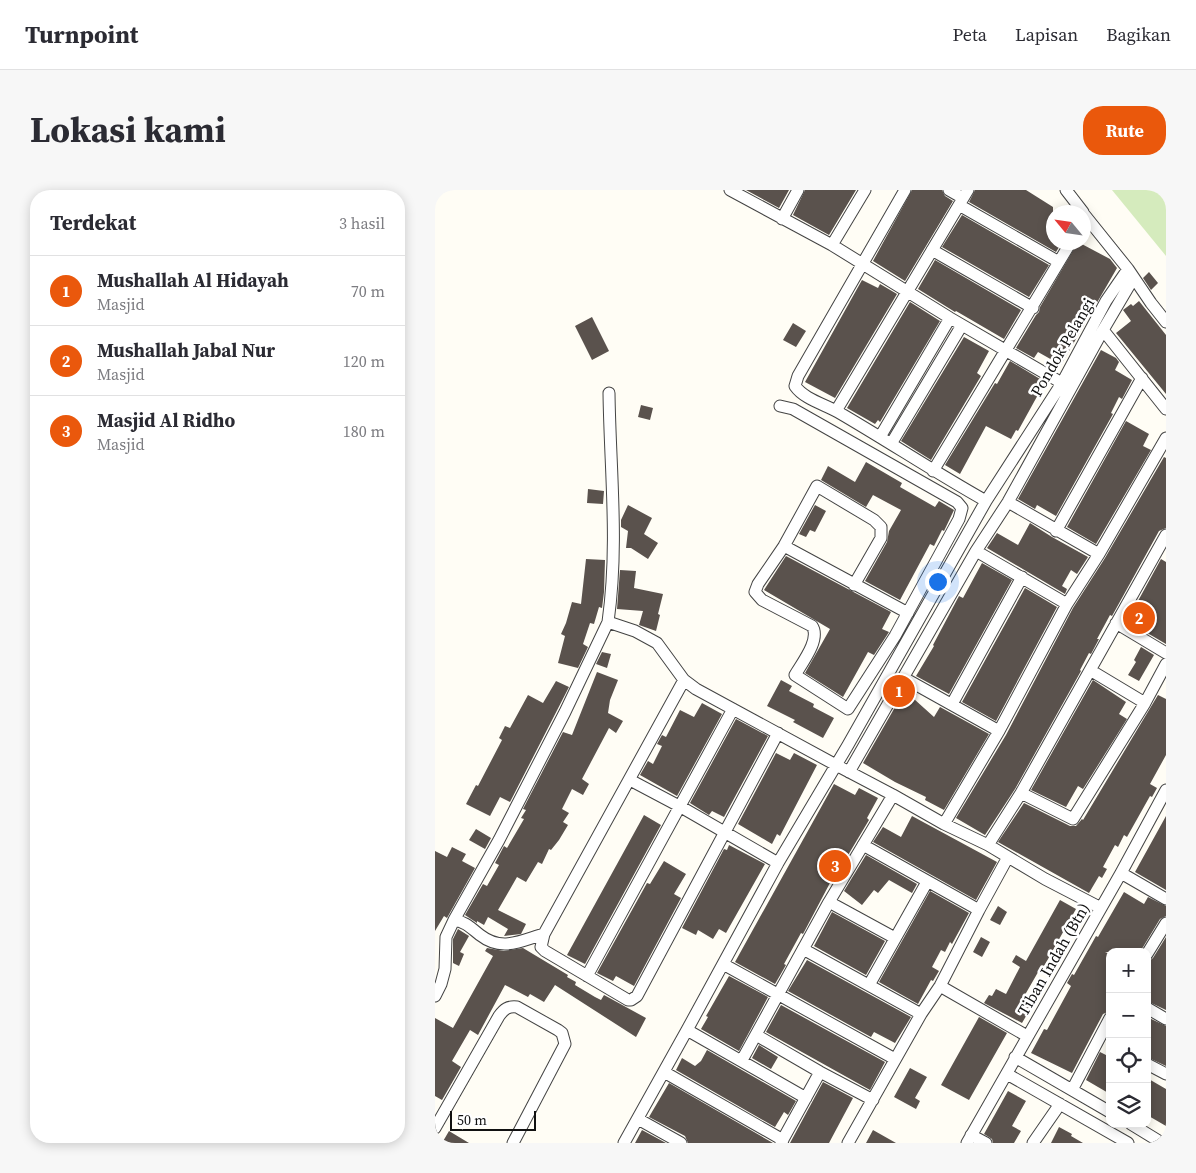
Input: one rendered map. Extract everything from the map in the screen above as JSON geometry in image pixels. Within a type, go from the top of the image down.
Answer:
[{"type":"street","points":[[730,190],[831,245],[950,318],[1066,385]]},
{"type":"street","points":[[782,219],[798,190]]},
{"type":"street","points":[[831,245],[865,190]]},
{"type":"street","points":[[905,190],[796,381],[795,386],[802,393],[836,411],[933,471],[987,500],[1006,505],[1099,554]]},
{"type":"street","points":[[949,190],[1059,262]]},
{"type":"street","points":[[1066,190],[1077,205]]},
{"type":"street","points":[[836,411],[963,198]]},
{"type":"street","points":[[1091,224],[1166,322]]},
{"type":"street","points":[[933,250],[1033,308]]},
{"type":"street","points":[[933,471],[1033,308],[1066,250]]},
{"type":"street","points":[[849,772],[976,552],[1006,505],[1066,385],[1103,330],[1131,274]]},
{"type":"street","name":"Pondok Pelangi","points":[[901,639],[987,500],[1066,385],[1107,301],[1131,274]]},
{"type":"street","points":[[880,438],[950,318]]},
{"type":"street","points":[[891,444],[962,324]]},
{"type":"street","points":[[1103,330],[1166,409]]},
{"type":"street","points":[[1056,530],[1141,378]]},
{"type":"street","points":[[435,996],[445,969],[446,937],[499,840],[600,642],[608,622],[614,520],[609,393]]},
{"type":"street","points":[[624,1143],[778,863],[836,765],[901,639],[908,613],[959,519],[962,508],[960,505],[793,409],[780,406]]},
{"type":"street","points":[[944,824],[999,731],[1067,604],[1099,554],[1166,438]]},
{"type":"street","points":[[853,585],[881,538],[881,527],[874,520],[817,486],[755,592],[762,600],[812,626],[815,630],[815,640],[795,675],[848,709],[901,639]]},
{"type":"street","points":[[988,845],[1021,793],[1116,623],[1161,554],[1166,535]]},
{"type":"street","points":[[783,546],[908,613]]},
{"type":"street","points":[[976,552],[1067,604]]},
{"type":"street","points":[[952,704],[1022,577]]},
{"type":"street","points":[[608,622],[635,631],[657,643],[684,680],[696,688],[1101,908]]},
{"type":"street","points":[[1116,623],[1166,653]]},
{"type":"street","points":[[1021,793],[1073,819],[1145,703],[1162,680],[1166,664]]},
{"type":"street","points":[[1090,670],[1145,703]]},
{"type":"street","points":[[904,678],[999,731]]},
{"type":"street","points":[[684,680],[543,934],[541,943],[542,949],[628,1000],[637,996],[778,733]]},
{"type":"street","points":[[587,976],[733,709]]},
{"type":"street","points":[[630,780],[778,863]]},
{"type":"street","name":"Tiban Indah (Btn)","points":[[969,1139],[1121,873],[1166,790]]},
{"type":"street","points":[[742,1060],[829,902],[893,794]]},
{"type":"street","points":[[863,845],[979,910]]},
{"type":"street","points":[[848,1143],[921,1014],[940,986],[1008,857]]},
{"type":"street","points":[[1121,873],[1166,899]]},
{"type":"street","points":[[869,985],[927,882]]},
{"type":"street","points":[[829,902],[895,938]]},
{"type":"street","points":[[454,920],[463,922],[481,936],[500,945],[507,945],[543,934]]},
{"type":"street","points":[[1151,948],[1166,923]]},
{"type":"street","points":[[803,949],[921,1014]]},
{"type":"street","points":[[723,964],[895,1059]]},
{"type":"street","points":[[940,986],[1027,1036]]},
{"type":"street","points":[[435,1128],[503,1010],[510,1006],[517,1007],[562,1033],[565,1044],[513,1143]]},
{"type":"street","points":[[1151,1010],[1166,1019]]},
{"type":"street","points":[[1072,1090],[1106,1025]]},
{"type":"street","points":[[687,1030],[806,1098]]},
{"type":"street","points":[[756,1035],[873,1100]]},
{"type":"street","points":[[1099,1037],[1106,1041]]},
{"type":"street","points":[[1015,1058],[1106,1110]]},
{"type":"street","points":[[1151,1066],[1166,1074]]},
{"type":"street","points":[[664,1072],[782,1141],[820,1072]]},
{"type":"street","points":[[1007,1074],[1128,1143]]},
{"type":"street","points":[[1033,1143],[1060,1104]]},
{"type":"street","points":[[638,1119],[681,1143]]},
{"type":"street","points":[[1138,1128],[1163,1143]]},
{"type":"street","points":[[969,1139],[986,1143]]},
{"type":"green space","points":[[1112,190],[1166,190],[1166,256]]},
{"type":"building","points":[[746,190],[789,190],[779,208]]},
{"type":"building","points":[[805,190],[856,190],[829,235],[793,215]]},
{"type":"building","points":[[912,190],[942,190],[945,196],[953,201],[905,281],[873,261]]},
{"type":"building","points":[[975,190],[1026,190],[1050,205],[1046,205],[1046,246],[969,202]]},
{"type":"building","points":[[962,215],[1049,265],[1029,297],[942,247]]},
{"type":"building","points":[[1091,249],[1110,259],[1117,268],[1061,365],[1038,352],[1034,358],[1016,348],[1039,312],[1040,307],[1073,250]]},
{"type":"building","points":[[935,260],[1021,310],[1004,339],[918,289]]},
{"type":"building","points":[[1149,272],[1158,283],[1151,290],[1143,278]]},
{"type":"building","points":[[862,280],[878,288],[880,284],[897,294],[835,398],[805,382]]},
{"type":"building","points":[[1139,301],[1166,335],[1166,394],[1116,333],[1131,321],[1123,310]]},
{"type":"building","points":[[910,302],[940,321],[880,422],[878,420],[875,424],[847,408]]},
{"type":"building","points":[[592,317],[609,351],[592,360],[575,326]]},
{"type":"building","points":[[793,323],[806,331],[796,347],[783,340]]},
{"type":"building","points":[[964,337],[989,351],[977,373],[981,376],[931,460],[901,441]]},
{"type":"building","points":[[1101,350],[1116,358],[1119,362],[1115,370],[1132,380],[1122,399],[1119,397],[1111,413],[1113,414],[1056,516],[1037,505],[1035,509],[1018,499]]},
{"type":"building","points":[[1010,361],[1045,382],[1018,431],[1016,430],[1011,439],[986,426],[960,474],[945,465]]},
{"type":"building","points":[[641,405],[653,408],[650,420],[638,417]]},
{"type":"building","points":[[1126,421],[1149,434],[1143,446],[1151,450],[1096,544],[1067,527]]},
{"type":"building","points":[[1164,457],[1166,458],[1166,528],[1159,531],[1112,616],[1110,615],[1091,654],[1089,653],[1081,671],[1015,789],[985,835],[956,818],[1006,735],[1073,608],[1105,558]]},
{"type":"building","points":[[866,462],[902,483],[900,487],[935,507],[939,501],[954,510],[934,546],[930,544],[900,600],[865,581],[887,542],[889,531],[901,510],[873,495],[866,507],[821,480],[828,466],[855,482]]},
{"type":"building","points":[[588,489],[604,491],[603,504],[587,503]]},
{"type":"building","points":[[628,505],[652,518],[644,534],[658,543],[648,559],[631,548],[626,548],[628,531],[621,527],[621,520]]},
{"type":"building","points":[[815,505],[826,511],[815,532],[810,530],[806,537],[799,534]]},
{"type":"building","points":[[1030,523],[1088,557],[1077,574],[1071,570],[1062,586],[1067,589],[1065,594],[987,548],[997,533],[1018,545]]},
{"type":"building","points":[[786,556],[891,612],[882,629],[889,632],[874,655],[868,652],[843,697],[805,673],[830,629],[764,590]]},
{"type":"building","points":[[586,559],[605,560],[604,592],[602,608],[599,607],[594,624],[590,623],[583,644],[588,647],[578,668],[558,663],[565,636],[561,634],[572,602],[581,604]]},
{"type":"building","points":[[1161,559],[1166,562],[1166,644],[1127,621]]},
{"type":"building","points":[[982,563],[1012,580],[949,694],[916,676],[934,646],[959,596],[963,598]]},
{"type":"building","points":[[620,570],[636,571],[634,588],[663,594],[656,631],[639,625],[643,611],[617,609]]},
{"type":"building","points":[[1025,588],[1057,607],[996,721],[962,702]]},
{"type":"building","points":[[1141,647],[1154,655],[1139,681],[1128,675],[1136,662],[1134,660]]},
{"type":"building","points":[[602,652],[611,654],[607,668],[596,664]]},
{"type":"building","points":[[597,672],[618,680],[610,700],[608,713],[623,721],[616,733],[609,728],[582,779],[589,784],[583,795],[572,789],[562,809],[569,813],[563,822],[568,825],[559,840],[551,850],[549,849],[542,864],[538,862],[526,882],[517,877],[498,910],[526,924],[521,934],[504,936],[508,929],[488,917],[484,925],[465,915],[483,884],[487,886],[499,865],[495,863],[504,846],[507,848],[524,819],[521,818],[526,810],[523,809],[563,732],[572,735]]},
{"type":"building","points":[[781,680],[792,686],[789,691],[814,704],[813,707],[834,718],[823,738],[793,722],[795,720],[767,706]]},
{"type":"building","points":[[1093,680],[1126,702],[1119,714],[1127,719],[1083,789],[1078,786],[1066,807],[1031,790]]},
{"type":"building","points":[[556,681],[569,687],[510,802],[500,797],[490,816],[466,804],[476,785],[478,786],[502,740],[499,738],[505,726],[510,728],[528,695],[543,703]]},
{"type":"building","points":[[906,688],[917,694],[914,699],[934,717],[940,707],[989,734],[944,810],[925,800],[926,797],[895,782],[863,763]]},
{"type":"building","points":[[1158,695],[1166,699],[1166,755],[1150,784],[1157,788],[1152,797],[1150,796],[1127,837],[1124,835],[1118,847],[1115,845],[1103,867],[1107,869],[1102,878],[1099,876],[1089,893],[998,842],[1024,803],[1070,826],[1076,826],[1083,820]]},
{"type":"building","points":[[702,703],[722,714],[677,796],[640,775],[648,761],[653,764],[662,746],[657,744],[662,735],[666,737],[680,710],[694,717]]},
{"type":"building","points":[[736,719],[768,736],[724,817],[712,811],[709,815],[690,803]]},
{"type":"building","points":[[776,753],[790,760],[794,753],[817,765],[780,836],[777,834],[772,844],[738,824]]},
{"type":"building","points":[[834,784],[855,795],[859,788],[878,798],[867,818],[869,820],[831,881],[803,934],[801,933],[775,984],[735,962]]},
{"type":"building","points":[[644,815],[661,825],[585,964],[567,955]]},
{"type":"building","points":[[912,816],[997,862],[976,900],[873,842],[883,827],[901,837]]},
{"type":"building","points":[[1166,816],[1166,890],[1135,872]]},
{"type":"building","points":[[476,829],[491,838],[485,849],[469,840]]},
{"type":"building","points":[[729,845],[765,864],[726,933],[719,929],[713,939],[698,930],[696,935],[682,928],[724,849],[727,850]]},
{"type":"building","points":[[452,847],[466,854],[462,861],[475,868],[447,918],[444,916],[435,931],[435,851],[447,857]]},
{"type":"building","points":[[866,855],[917,884],[912,893],[889,880],[878,893],[874,890],[862,905],[844,891]]},
{"type":"building","points":[[664,861],[686,874],[674,894],[681,898],[634,986],[616,976],[613,981],[597,973],[647,883],[650,884]]},
{"type":"building","points":[[930,891],[969,913],[952,944],[950,942],[945,952],[941,950],[932,967],[939,971],[933,981],[931,980],[918,1004],[879,982]]},
{"type":"building","points":[[1124,892],[1144,904],[1148,897],[1166,906],[1166,916],[1160,919],[1142,948],[1106,948],[1106,1013],[1103,1014],[1072,1073],[1031,1053],[1044,1029],[1047,1030],[1071,986],[1067,983],[1072,974],[1074,975],[1096,936],[1098,937]]},
{"type":"building","points":[[1060,900],[1076,909],[1043,968],[1041,967],[1022,1000],[1032,1006],[1022,1023],[984,1003],[989,995],[992,996],[996,989],[1006,994],[1020,967],[1012,962],[1016,955],[1026,961]]},
{"type":"building","points":[[998,906],[1007,912],[1000,925],[990,920]]},
{"type":"building","points":[[832,912],[885,941],[866,975],[814,946]]},
{"type":"building","points":[[458,929],[469,936],[460,952],[464,954],[459,966],[453,963],[453,939]]},
{"type":"building","points":[[981,937],[990,942],[982,957],[973,952]]},
{"type":"building","points":[[1166,937],[1166,1010],[1151,1003],[1151,960]]},
{"type":"building","points":[[487,948],[504,951],[523,948],[568,975],[567,977],[576,982],[575,985],[595,997],[601,1000],[604,995],[646,1018],[636,1037],[555,985],[544,1002],[530,994],[528,997],[505,985],[478,1035],[470,1030],[452,1061],[461,1067],[442,1100],[435,1096],[435,1018],[453,1028],[493,956],[485,951]]},
{"type":"building","points":[[807,960],[911,1017],[895,1043],[874,1032],[871,1037],[788,991]]},
{"type":"building","points":[[729,976],[768,997],[739,1051],[701,1029],[708,1017],[706,1016]]},
{"type":"building","points":[[781,1005],[885,1062],[870,1090],[766,1032]]},
{"type":"building","points":[[979,1017],[1007,1033],[969,1100],[941,1085]]},
{"type":"building","points":[[1151,1019],[1166,1026],[1166,1066],[1151,1059]]},
{"type":"building","points":[[759,1045],[778,1057],[771,1069],[752,1058]]},
{"type":"building","points":[[707,1050],[796,1101],[788,1115],[784,1112],[775,1127],[676,1070],[682,1058],[695,1066],[701,1061]]},
{"type":"building","points":[[1100,1052],[1106,1055],[1106,1092],[1086,1080]]},
{"type":"building","points":[[910,1068],[927,1077],[915,1098],[920,1101],[916,1109],[894,1097]]},
{"type":"building","points":[[1151,1080],[1166,1089],[1166,1126],[1151,1117]]},
{"type":"building","points":[[823,1082],[853,1098],[829,1143],[790,1143]]},
{"type":"building","points":[[669,1083],[773,1143],[688,1143],[685,1136],[649,1117]]},
{"type":"building","points":[[1008,1091],[1026,1101],[1012,1126],[1021,1131],[1014,1143],[993,1143],[992,1139],[984,1134]]},
{"type":"building","points":[[1059,1127],[1072,1134],[1071,1136],[1083,1143],[1051,1143]]},
{"type":"building","points":[[642,1130],[666,1143],[635,1143]]},
{"type":"building","points":[[873,1130],[896,1143],[866,1143]]},
{"type":"building","points":[[449,1131],[469,1143],[442,1143]]},
{"type":"place","name":"Mushallah Jabal Nur","points":[[1139,618]]},
{"type":"place","name":"Mushallah Al Hidayah","points":[[899,691]]},
{"type":"place","name":"Masjid Al Ridho","points":[[835,866]]}]
